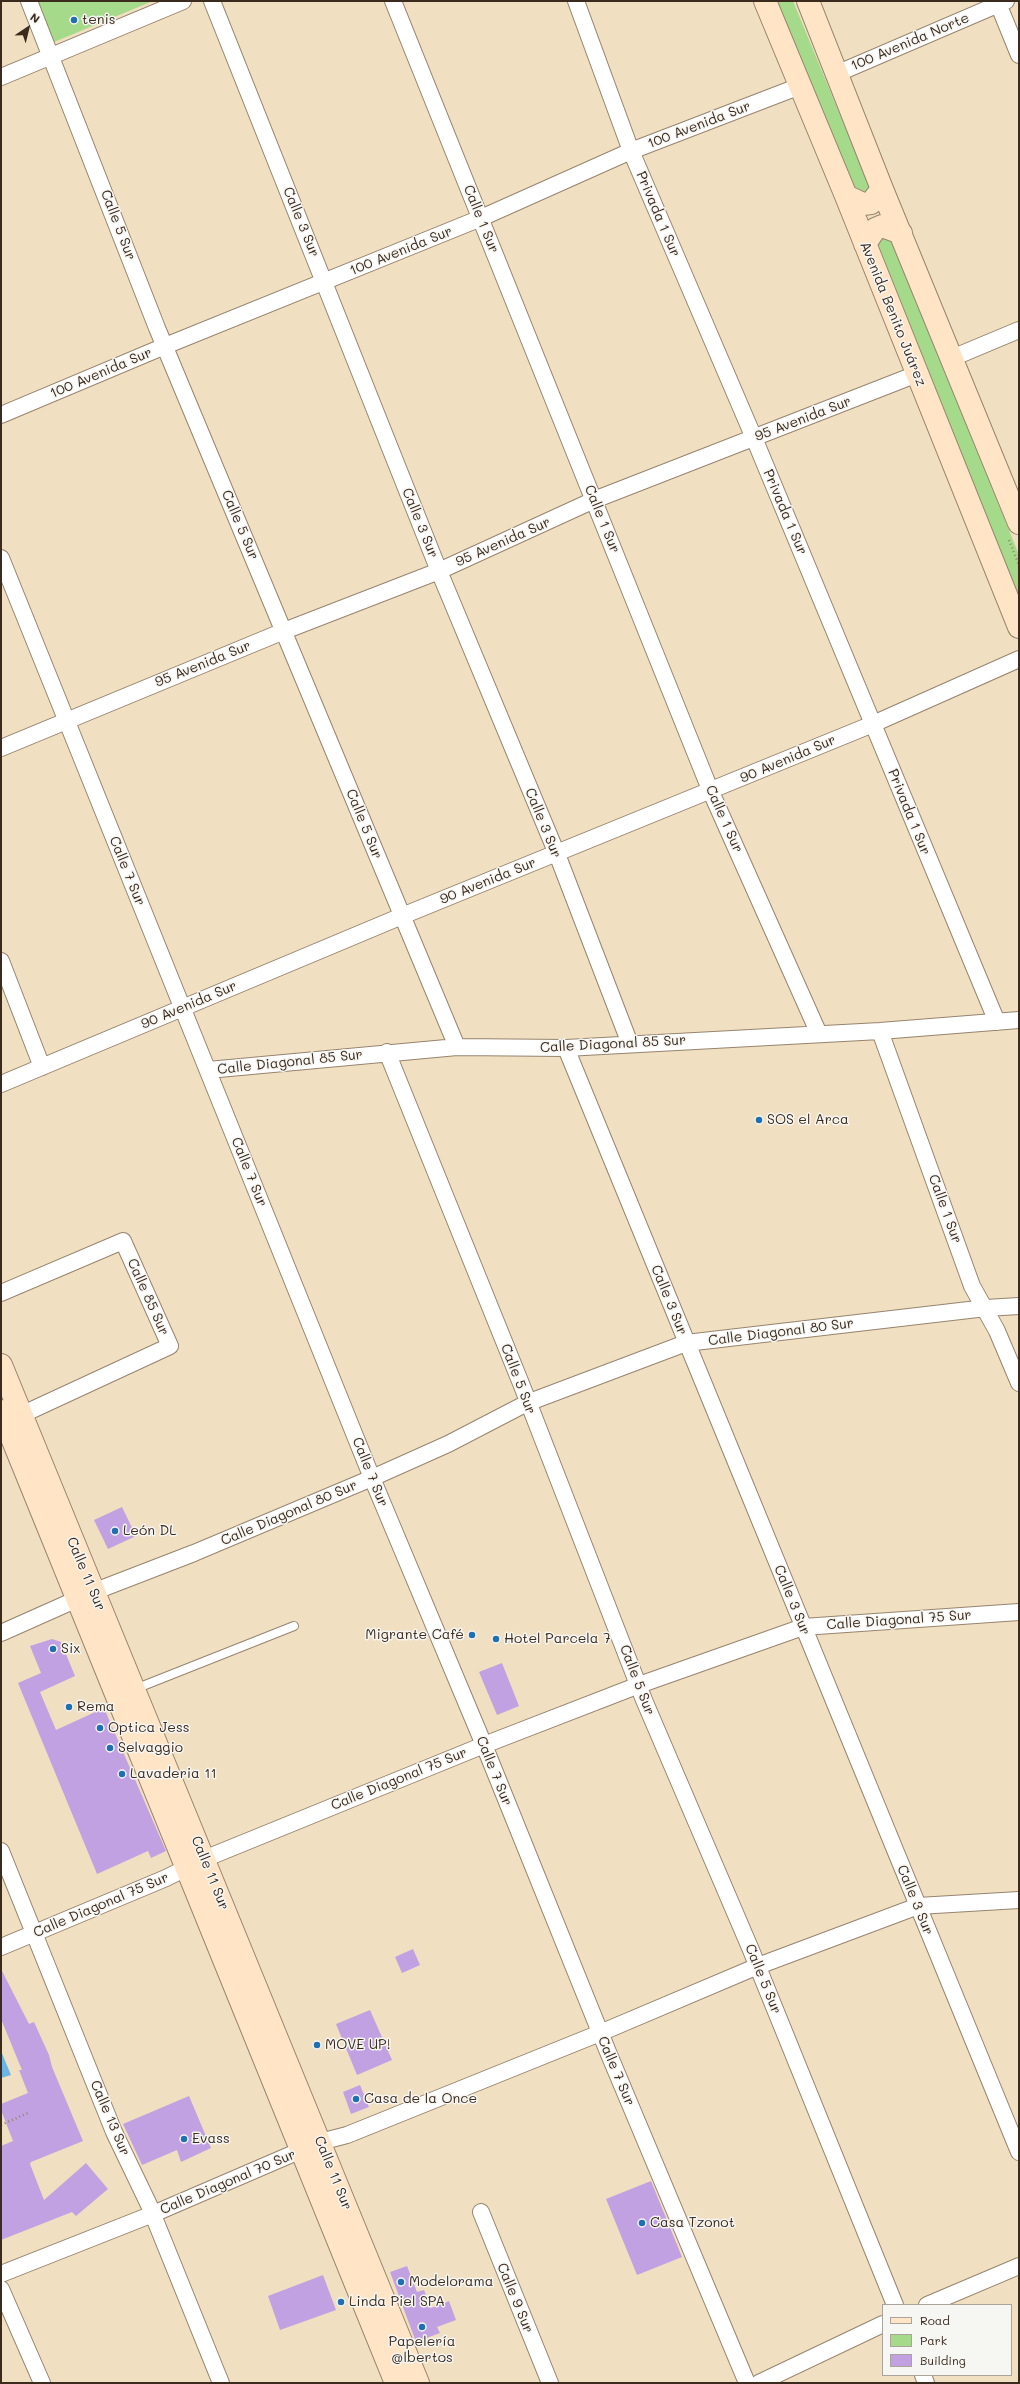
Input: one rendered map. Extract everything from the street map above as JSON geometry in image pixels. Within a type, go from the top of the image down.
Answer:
[{"type":"main road","name":"Avenida Benito Juárez","points":[[765,1],[846,196],[1019,627]]},
{"type":"main road","points":[[808,1],[882,189],[1019,523]]},
{"type":"main road","points":[[846,196],[863,204],[871,203],[882,189]]},
{"type":"main road","points":[[865,244],[875,229],[882,226],[901,233]]},
{"type":"main road","name":"Calle 11 Sur","points":[[1,1364],[11,1413],[195,1864],[311,2147],[418,2383]]},
{"type":"main road","name":"Calle 11 Sur","points":[[86,1596],[134,1689],[195,1864]]},
{"type":"main road","name":"Calle 11 Sur","points":[[311,2147],[396,2383]]},
{"type":"street","name":"Calle 5 Sur","points":[[29,1],[52,54],[165,346],[457,1047]]},
{"type":"street","points":[[1,77],[52,54],[183,1]]},
{"type":"street","name":"Calle 3 Sur","points":[[212,1],[325,282],[438,571],[556,854],[630,1044]]},
{"type":"street","name":"Calle 1 Sur","points":[[393,1],[711,792],[819,1034]]},
{"type":"street","name":"Privada 1 Sur","points":[[576,1],[630,151],[754,438],[997,1022]]},
{"type":"street","points":[[1000,2],[1019,55]]},
{"type":"street","name":"100 Avenida Norte","points":[[836,74],[1000,2]]},
{"type":"street","name":"100 Avenida Sur","points":[[1,415],[165,346],[481,218],[630,151],[800,86]]},
{"type":"street","points":[[952,358],[1019,330]]},
{"type":"street","name":"95 Avenida Sur","points":[[1,748],[284,631],[438,571],[594,500],[918,374]]},
{"type":"street","name":"Calle 7 Sur","points":[[1,558],[372,1478],[484,1745],[600,2033],[747,2383]]},
{"type":"street","name":"90 Avenida Sur","points":[[1,1084],[402,916],[711,792],[874,724],[1019,659]]},
{"type":"street","points":[[1,961],[42,1067]]},
{"type":"street","name":"Calle Diagonal 85 Sur","points":[[208,1070],[387,1052],[457,1047],[566,1048],[880,1031],[1019,1020]]},
{"type":"street","name":"Calle 1 Sur","points":[[880,1031],[972,1286],[986,1308],[1019,1383]]},
{"type":"street","name":"Calle 3 Sur","points":[[566,1048],[1019,2152]]},
{"type":"street","name":"Calle 5 Sur","points":[[387,1052],[639,1685],[758,1966],[895,2304]]},
{"type":"street","name":"Calle 85 Sur","points":[[1,1293],[123,1240],[170,1346],[11,1413]]},
{"type":"street","name":"Calle Diagonal 80 Sur","points":[[1,1634],[86,1596],[194,1554],[372,1478],[448,1444],[527,1403],[686,1343],[986,1308],[1019,1306]]},
{"type":"street","name":"Calle Diagonal 75 Sur","points":[[1,1947],[195,1864],[484,1745],[639,1685],[803,1627],[1019,1612]]},
{"type":"street","name":"Calle 13 Sur","points":[[1,1851],[114,2132],[153,2214],[221,2383]]},
{"type":"street","name":"Calle Diagonal 70 Sur","points":[[1,2274],[153,2214],[311,2147],[347,2135],[600,2033],[758,1966],[918,1906],[1019,1900]]},
{"type":"street","name":"Calle 9 Sur","points":[[481,2212],[550,2383]]},
{"type":"street","points":[[929,2304],[1019,2266]]},
{"type":"street","points":[[1,2289],[42,2383]]},
{"type":"street","points":[[759,2383],[882,2324]]},
{"type":"lane","points":[[134,1689],[294,1626]]},
{"type":"path","points":[[1,2125],[28,2113]]},
{"type":"green space","name":"tenis","points":[[37,1],[153,1],[54,42]]},
{"type":"green space","points":[[777,1],[793,1],[870,188],[867,194],[854,190]]},
{"type":"green space","points":[[886,237],[893,241],[1019,555],[1019,597],[878,244],[880,239]]},
{"type":"water","points":[[1,2051],[11,2075],[1,2078]]},
{"type":"building","points":[[122,1507],[136,1536],[108,1549],[94,1520]]},
{"type":"building","points":[[52,1639],[61,1642],[75,1676],[40,1692],[56,1730],[104,1708],[166,1851],[151,1858],[148,1851],[97,1874],[18,1683],[41,1673],[30,1646]]},
{"type":"building","points":[[502,1663],[519,1706],[497,1715],[479,1672]]},
{"type":"building","points":[[413,1949],[420,1965],[402,1973],[395,1957]]},
{"type":"building","points":[[1,1969],[29,2024],[34,2022],[49,2055],[52,2067],[83,2141],[31,2162],[30,2164],[44,2200],[86,2163],[108,2189],[76,2216],[72,2212],[1,2240],[1,2146],[13,2141],[1,2110],[1,2104],[28,2093],[19,2070],[22,2070],[1,2019]]},
{"type":"building","points":[[370,2010],[392,2060],[357,2075],[336,2024]]},
{"type":"building","name":"Casa de la Once","points":[[360,2085],[369,2107],[351,2114],[343,2092]]},
{"type":"building","points":[[189,2096],[211,2148],[181,2162],[177,2150],[142,2165],[123,2124]]},
{"type":"building","name":"Casa Tzonot","points":[[651,2181],[682,2257],[637,2275],[606,2199]]},
{"type":"building","points":[[407,2266],[417,2292],[424,2290],[431,2308],[449,2301],[456,2320],[437,2327],[440,2333],[416,2342],[390,2272]]},
{"type":"building","points":[[323,2275],[336,2310],[280,2330],[268,2296]]},
{"type":"place","name":"tenis","points":[[74,20]]},
{"type":"place","name":"SOS el Arca","points":[[759,1120]]},
{"type":"place","name":"León DL","points":[[115,1531]]},
{"type":"place","name":"Migrante Café","points":[[472,1635]]},
{"type":"place","name":"Hotel Parcela 7","points":[[496,1639]]},
{"type":"place","name":"Six","points":[[53,1649]]},
{"type":"place","name":"Rema","points":[[69,1707]]},
{"type":"place","name":"Optica Jess","points":[[100,1728]]},
{"type":"place","name":"Selvaggio","points":[[110,1748]]},
{"type":"place","name":"Lavaderia 11","points":[[122,1774]]},
{"type":"place","name":"MOVE UP!","points":[[317,2045]]},
{"type":"place","name":"Casa de la Once","points":[[356,2099]]},
{"type":"place","name":"Evass","points":[[184,2139]]},
{"type":"place","name":"Casa Tzonot","points":[[642,2223]]},
{"type":"place","name":"Modelorama","points":[[401,2282]]},
{"type":"place","name":"Linda Piel SPA","points":[[341,2302]]},
{"type":"place","name":"Papelería @lbertos","points":[[422,2327]]}]
